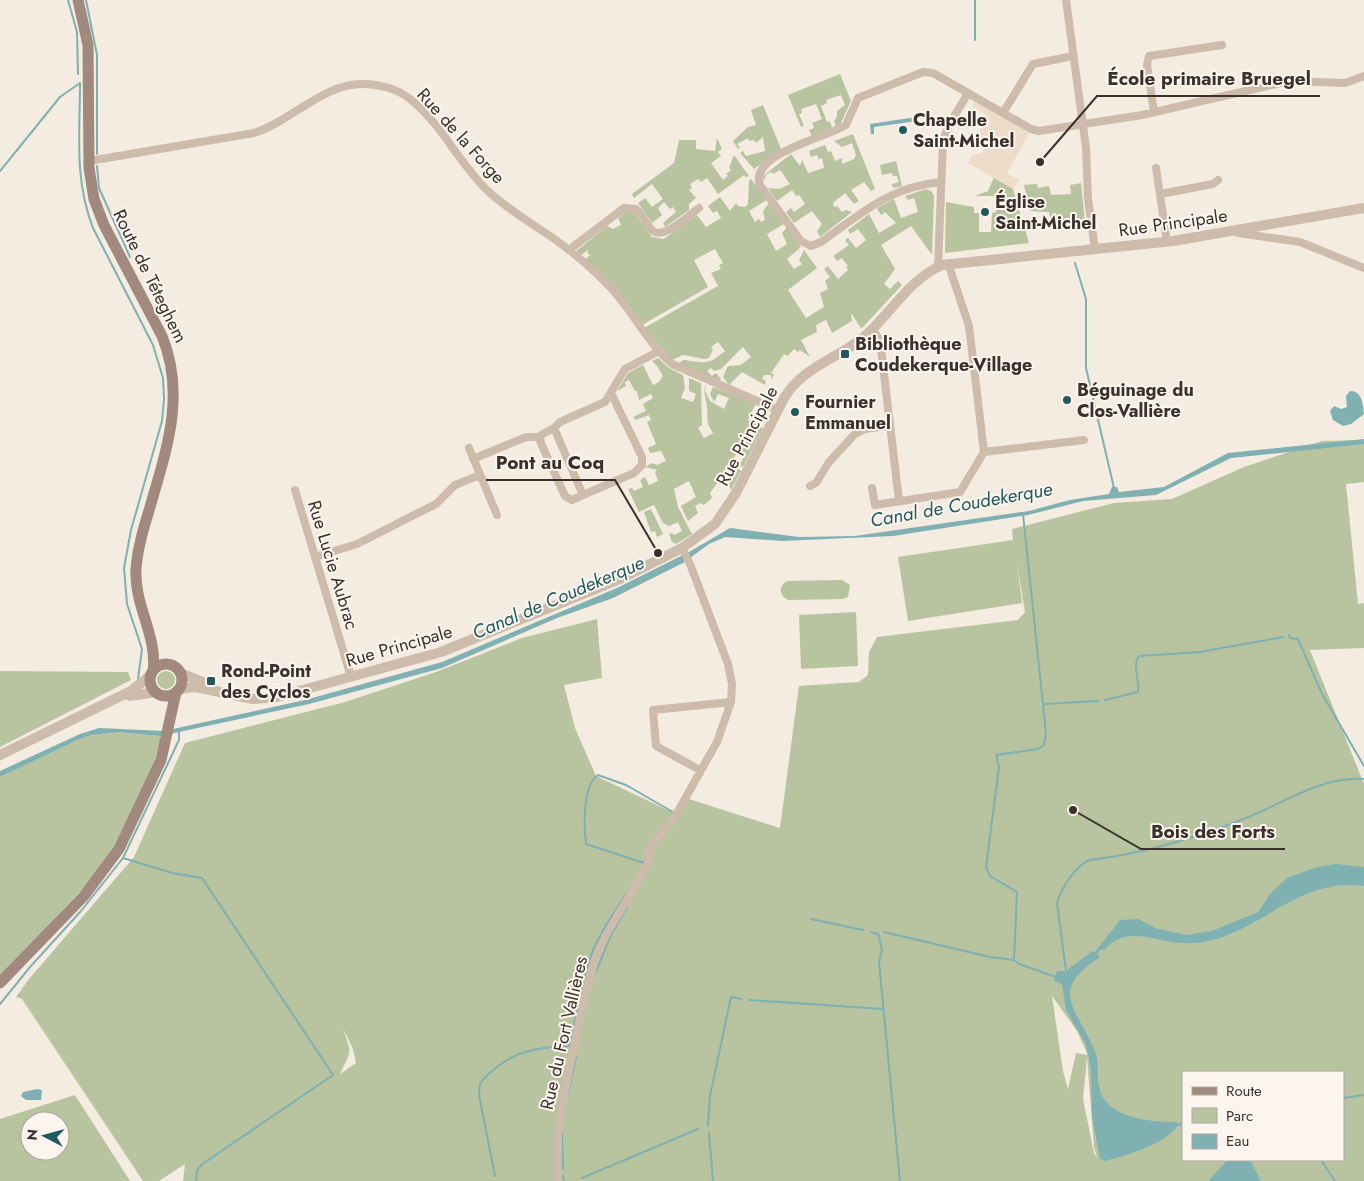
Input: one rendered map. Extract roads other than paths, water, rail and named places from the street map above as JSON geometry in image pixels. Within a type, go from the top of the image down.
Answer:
[{"type":"main road","name":"Route de Téteghem","points":[[78,0],[88,45],[89,161],[92,188],[99,214],[162,336],[169,354],[174,381],[175,400],[171,433],[137,557],[137,591],[154,656],[152,673]]},
{"type":"main road","name":"Route de Téteghem","points":[[146,624],[159,652],[170,664]]},
{"type":"main road","points":[[0,983],[84,896],[112,860],[156,773],[166,741],[168,726],[182,680],[180,673],[170,664],[160,665],[152,673],[151,685],[165,705],[168,726]]},
{"type":"main road","points":[[158,693],[169,696],[178,690]]},
{"type":"street","points":[[1066,0],[1087,153],[1088,199],[1095,250]]},
{"type":"street","points":[[1154,112],[1147,64],[1149,56],[1222,45]]},
{"type":"street","points":[[1003,113],[1033,64],[1073,56]]},
{"type":"street","points":[[941,182],[922,184],[882,198],[821,242],[811,246],[801,241],[760,185],[758,177],[762,167],[786,150],[844,127],[858,98],[928,71],[1036,131],[1154,112],[1289,81],[1345,83],[1364,76]]},
{"type":"street","name":"Rue de la Forge","points":[[89,161],[248,135],[273,125],[340,88],[354,84],[376,85],[398,92],[412,100],[444,135],[469,170],[487,190],[569,250],[615,292],[658,351],[679,369],[778,410]]},
{"type":"street","points":[[872,488],[874,505],[962,491],[984,452],[969,326],[943,265],[941,182],[945,134],[968,93]]},
{"type":"street","points":[[1156,168],[1167,242]]},
{"type":"street","points":[[1160,194],[1213,184],[1218,180]]},
{"type":"street","name":"Rue Principale","points":[[178,690],[193,686],[253,699],[274,698],[434,654],[470,641],[549,606],[616,581],[682,550],[707,531],[721,516],[736,493],[787,394],[802,376],[861,339],[905,293],[943,265],[1167,242],[1364,207]]},
{"type":"street","points":[[569,250],[624,208],[636,209],[652,230],[660,233],[667,231],[699,208]]},
{"type":"street","points":[[1274,224],[1272,232],[1277,237]]},
{"type":"street","points":[[1274,224],[1282,234],[1294,241]]},
{"type":"street","points":[[1224,232],[1277,237],[1294,241],[1319,248],[1364,268]]},
{"type":"street","points":[[872,329],[880,340],[899,501]]},
{"type":"street","points":[[473,460],[526,437],[540,437],[560,422],[605,402],[625,369],[658,351]]},
{"type":"street","points":[[540,437],[566,498],[572,500],[634,473],[642,465],[642,457],[611,393]]},
{"type":"street","points":[[810,486],[816,483],[828,464],[856,434],[865,429],[889,426]]},
{"type":"street","points":[[554,428],[583,495]]},
{"type":"street","points":[[984,452],[1084,440]]},
{"type":"street","points":[[469,448],[497,515]]},
{"type":"street","points":[[316,557],[357,544],[436,504],[456,485],[480,475]]},
{"type":"street","name":"Rue Lucie Aubrac","points":[[295,490],[351,677]]},
{"type":"street","name":"Rue du Fort Vallières","points":[[558,1181],[558,1136],[562,1105],[594,964],[606,935],[648,864],[651,848],[660,832],[672,820],[717,742],[731,702],[732,684],[728,664],[689,562],[682,550]]},
{"type":"street","points":[[0,755],[110,702],[142,684],[152,673]]},
{"type":"street","name":"Rue Principale","points":[[180,673],[204,683],[241,692],[289,693]]},
{"type":"street","points":[[110,702],[140,693],[158,693]]},
{"type":"street","points":[[700,770],[657,747],[653,710],[731,702]]},
{"type":"water","points":[[916,117],[917,121],[874,127],[874,134],[871,134],[870,124]]},
{"type":"water","points":[[1350,391],[1357,393],[1359,396],[1364,414],[1351,424],[1343,426],[1333,420],[1330,411],[1334,406],[1341,409],[1347,407],[1346,396]]},
{"type":"water","points":[[1364,439],[1364,444],[1231,458],[1156,495],[1083,501],[1028,515],[893,536],[782,541],[725,537],[709,544],[683,563],[613,598],[557,618],[442,668],[309,704],[160,736],[118,732],[92,735],[77,740],[0,777],[0,771],[80,734],[99,728],[164,731],[305,700],[442,662],[617,588],[689,552],[730,528],[799,537],[855,536],[1029,511],[1070,500],[1109,494],[1112,487],[1117,487],[1119,492],[1164,487],[1228,453]]},
{"type":"water","points":[[1337,864],[1364,867],[1364,886],[1342,885],[1322,889],[1285,904],[1233,933],[1213,940],[1186,943],[1141,936],[1122,938],[1113,942],[1104,950],[1101,949],[1097,954],[1100,957],[1084,969],[1075,980],[1071,990],[1071,1000],[1096,1054],[1098,1082],[1103,1098],[1110,1106],[1131,1116],[1155,1121],[1177,1122],[1178,1125],[1172,1132],[1155,1144],[1124,1156],[1105,1161],[1100,1159],[1092,1117],[1089,1058],[1085,1043],[1066,1010],[1062,984],[1054,981],[1057,971],[1066,971],[1092,951],[1095,952],[1120,920],[1138,919],[1155,928],[1186,935],[1212,931],[1258,912],[1271,893],[1287,878],[1317,867]]},
{"type":"water","points":[[37,1089],[42,1090],[41,1100],[26,1100],[21,1096],[23,1092]]},
{"type":"water","points":[[1226,1161],[1251,1161],[1261,1181],[1208,1181]]},
{"type":"waterway","points":[[68,0],[77,32],[78,74]]},
{"type":"waterway","points":[[86,0],[97,55],[97,154]]},
{"type":"waterway","points":[[975,0],[975,40]]},
{"type":"waterway","points":[[80,83],[79,156],[87,210],[93,228],[153,345],[163,378],[162,421],[131,530],[124,568],[127,604],[142,649],[138,679]]},
{"type":"waterway","points":[[0,171],[60,97],[80,83]]},
{"type":"waterway","points":[[97,166],[99,188],[130,257]]},
{"type":"waterway","points":[[1075,263],[1086,299],[1086,368],[1114,488]]},
{"type":"waterway","name":"Canal de Coudekerque","points":[[1023,514],[1046,733],[1044,745],[1038,749],[996,755],[999,767],[986,867],[990,876],[1017,892],[1014,960],[1019,964],[1056,977]]},
{"type":"waterway","points":[[1289,635],[1290,638],[1298,639],[1322,694],[1364,766]]},
{"type":"waterway","points":[[1105,700],[1138,692],[1136,664],[1139,656],[1200,652],[1283,637]]},
{"type":"waterway","points":[[1044,704],[1098,701]]},
{"type":"waterway","points":[[0,1004],[30,967],[81,911],[123,858],[179,740],[179,730]]},
{"type":"waterway","points":[[644,863],[586,844],[585,807],[589,788],[593,780],[598,775],[626,785],[673,812]]},
{"type":"waterway","points":[[1066,971],[1057,903],[1069,878],[1084,863],[1089,860],[1128,854],[1166,845],[1241,820],[1316,787],[1348,779],[1364,779]]},
{"type":"waterway","points":[[123,858],[172,873],[202,878],[333,1075],[201,1165],[197,1171],[196,1181]]},
{"type":"waterway","points":[[495,1176],[479,1095],[480,1083],[499,1065],[520,1054],[542,1048],[569,1046],[582,984],[594,948],[628,891]]},
{"type":"waterway","points":[[595,974],[610,937],[627,907]]},
{"type":"waterway","points":[[811,919],[863,930]]},
{"type":"waterway","points":[[871,932],[878,934],[882,949],[879,962],[900,1181]]},
{"type":"waterway","points":[[884,932],[990,957],[1014,960]]},
{"type":"waterway","points":[[708,1126],[710,1096],[731,997],[742,999]]},
{"type":"waterway","points":[[749,1000],[883,1009]]},
{"type":"waterway","points":[[568,1094],[576,1057]]},
{"type":"waterway","points":[[1344,1098],[1364,1095]]},
{"type":"waterway","points":[[1178,1125],[1182,1123]]},
{"type":"waterway","points":[[582,1178],[698,1129]]},
{"type":"waterway","points":[[562,1133],[563,1169]]},
{"type":"waterway","points":[[709,1133],[713,1181]]},
{"type":"waterway","points":[[1322,1161],[1335,1181]]},
{"type":"waterway","points":[[563,1176],[564,1181]]},
{"type":"place","name":"Chapelle Saint-Michel","points":[[903,130]]},
{"type":"place","name":"École primaire Bruegel","points":[[1040,162]]},
{"type":"place","name":"Église Saint-Michel","points":[[985,212]]},
{"type":"place","name":"Bibliothèque Coudekerque-Village","points":[[845,354]]},
{"type":"place","name":"Béguinage du Clos-Vallière","points":[[1067,400]]},
{"type":"place","name":"Fournier Emmanuel","points":[[795,412]]},
{"type":"place","name":"Pont au Coq","points":[[658,553]]},
{"type":"place","name":"Rond-Point des Cyclos","points":[[211,681]]},
{"type":"place","name":"Bois des Forts","points":[[1073,810]]}]
